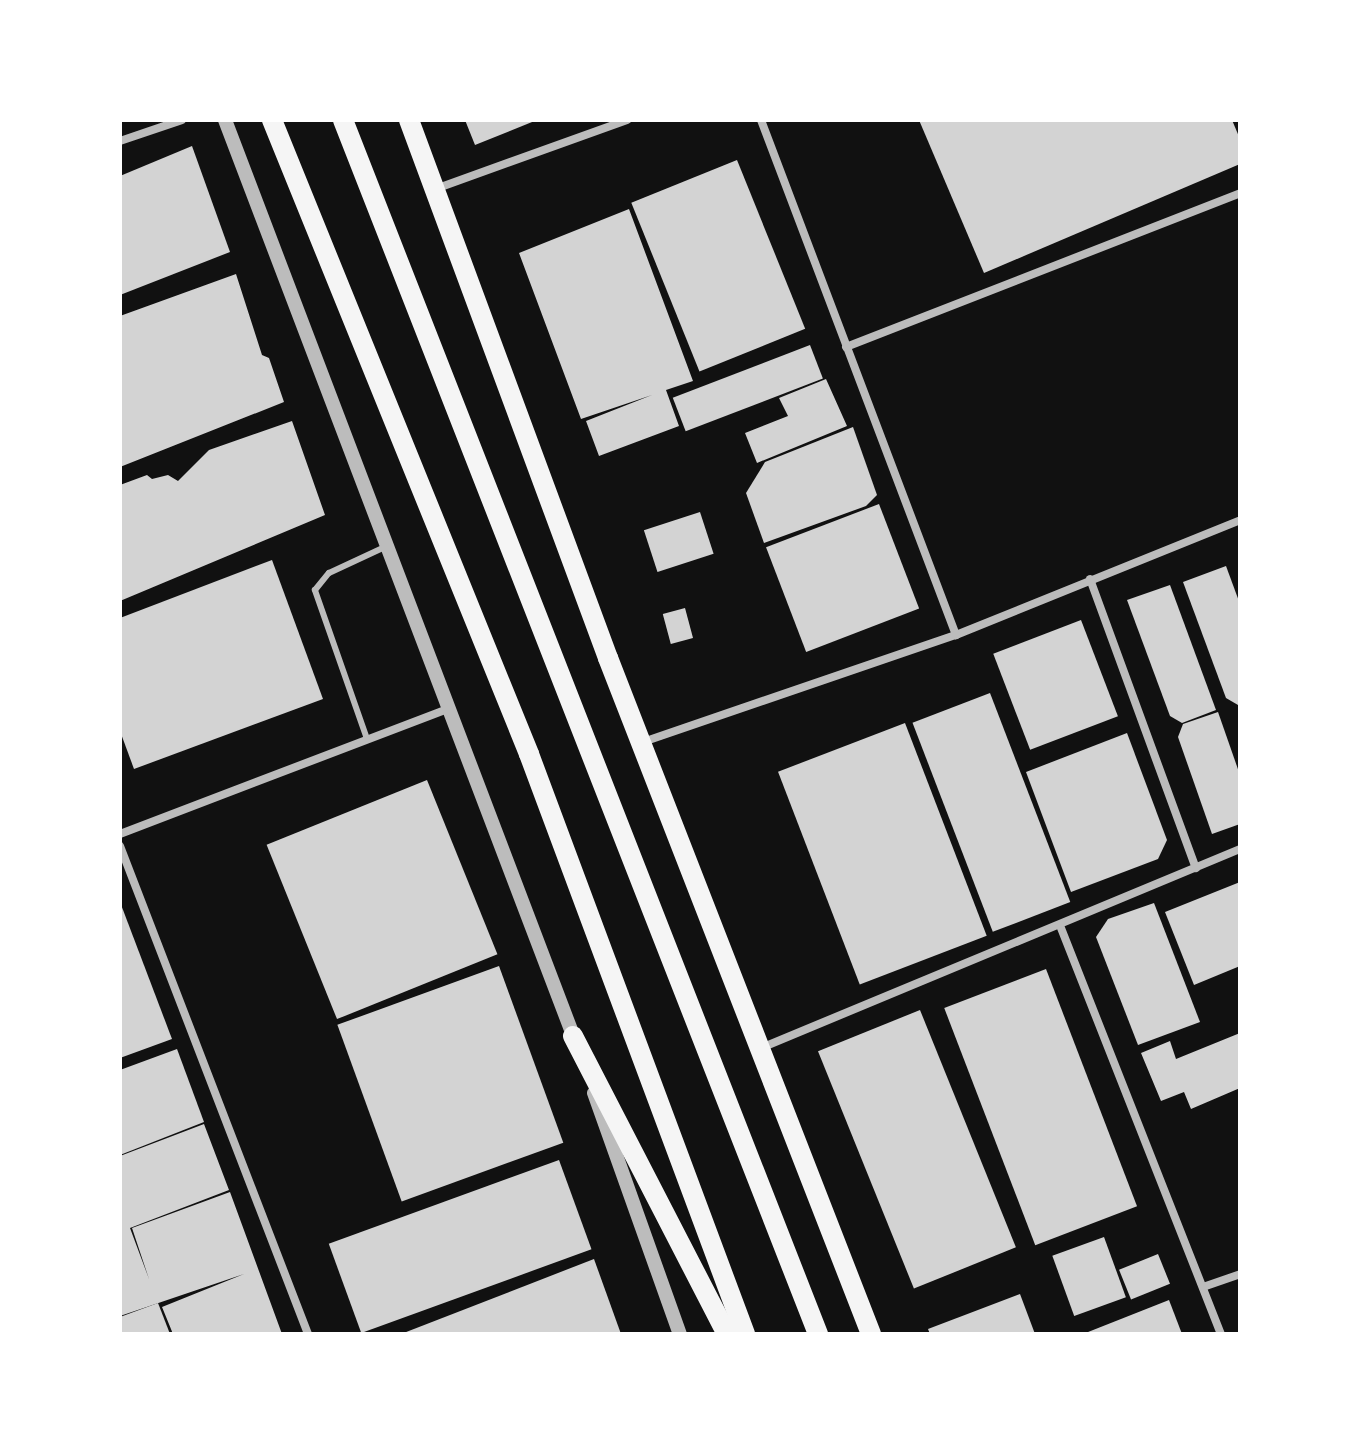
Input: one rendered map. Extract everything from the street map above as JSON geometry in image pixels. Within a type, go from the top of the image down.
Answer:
[{"type":"main road","points":[[272,120],[529,754],[745,1334]]},
{"type":"main road","points":[[343,120],[581,735],[818,1334]]},
{"type":"main road","points":[[409,120],[438,188],[643,742],[871,1334]]},
{"type":"main road","points":[[573,1036],[727,1334]]},
{"type":"street","points":[[120,141],[182,120]]},
{"type":"street","points":[[225,120],[573,1036],[680,1334]]},
{"type":"street","points":[[438,188],[627,120]]},
{"type":"street","points":[[761,120],[956,635]]},
{"type":"street","points":[[846,347],[1240,193]]},
{"type":"street","points":[[643,742],[956,635],[1240,520]]},
{"type":"street","points":[[1090,579],[1196,868]]},
{"type":"street","points":[[120,834],[366,736],[447,709]]},
{"type":"street","points":[[120,846],[308,1334]]},
{"type":"street","points":[[761,1048],[1061,928],[1240,849]]},
{"type":"street","points":[[1061,928],[1221,1334]]},
{"type":"street","points":[[1203,1287],[1240,1274]]},
{"type":"lane","points":[[366,736],[315,590],[329,573],[387,546]]},
{"type":"building","points":[[465,120],[537,120],[475,145]]},
{"type":"building","points":[[919,120],[1232,120],[1240,139],[1240,164],[984,273]]},
{"type":"building","points":[[192,146],[230,252],[120,295],[120,176]]},
{"type":"building","points":[[737,160],[805,329],[699,371],[631,203]]},
{"type":"building","points":[[629,209],[693,381],[666,390],[679,426],[599,456],[586,421],[652,395],[581,419],[519,253]]},
{"type":"building","points":[[236,274],[262,355],[269,358],[284,402],[120,467],[120,316]]},
{"type":"building","points":[[810,345],[823,379],[686,431],[673,398]]},
{"type":"building","points":[[826,379],[847,426],[757,463],[745,433],[788,416],[779,398]]},
{"type":"building","points":[[292,421],[325,515],[120,601],[120,485],[147,475],[152,479],[168,475],[178,481],[209,450]]},
{"type":"building","points":[[853,427],[877,495],[866,506],[764,543],[746,493],[765,462]]},
{"type":"building","points":[[879,504],[919,609],[806,652],[766,547]]},
{"type":"building","points":[[700,512],[714,554],[657,572],[644,530]]},
{"type":"building","points":[[272,560],[323,699],[134,769],[120,731],[120,618]]},
{"type":"building","points":[[1226,566],[1240,604],[1238,705],[1226,698],[1183,582]]},
{"type":"building","points":[[1170,585],[1216,710],[1182,723],[1170,716],[1127,600]]},
{"type":"building","points":[[685,608],[693,638],[671,644],[663,614]]},
{"type":"building","points":[[1081,620],[1118,716],[1030,750],[993,654]]},
{"type":"building","points":[[990,693],[1070,902],[993,932],[913,723]]},
{"type":"building","points":[[1218,712],[1240,775],[1240,824],[1212,834],[1178,737],[1183,724]]},
{"type":"building","points":[[905,723],[987,936],[860,985],[778,772]]},
{"type":"building","points":[[1127,733],[1167,840],[1158,859],[1071,892],[1026,772]]},
{"type":"building","points":[[427,780],[497,954],[337,1019],[267,845]]},
{"type":"building","points":[[1240,882],[1240,966],[1194,985],[1165,912]]},
{"type":"building","points":[[120,902],[172,1039],[120,1058]]},
{"type":"building","points":[[1154,903],[1200,1022],[1138,1045],[1096,937],[1108,919]]},
{"type":"building","points":[[499,966],[563,1143],[402,1201],[337,1025]]},
{"type":"building","points":[[1046,969],[1137,1206],[1035,1245],[944,1008]]},
{"type":"building","points":[[920,1010],[1016,1247],[914,1289],[818,1051]]},
{"type":"building","points":[[1240,1033],[1240,1088],[1191,1109],[1184,1092],[1161,1101],[1141,1053],[1170,1041],[1176,1059]]},
{"type":"building","points":[[177,1049],[204,1122],[120,1155],[120,1070]]},
{"type":"building","points":[[204,1124],[229,1190],[130,1228],[149,1279],[132,1228],[230,1192],[282,1334],[173,1334],[162,1307],[244,1274],[120,1316],[120,1156]]},
{"type":"building","points":[[559,1160],[591,1249],[361,1333],[329,1244]]},
{"type":"building","points":[[1104,1237],[1126,1297],[1074,1316],[1052,1256]]},
{"type":"building","points":[[1158,1254],[1170,1284],[1131,1299],[1119,1270]]},
{"type":"building","points":[[594,1259],[621,1334],[401,1334]]},
{"type":"building","points":[[1020,1294],[1035,1334],[930,1334],[928,1329]]},
{"type":"building","points":[[1169,1300],[1182,1334],[1083,1334]]},
{"type":"building","points":[[158,1303],[170,1334],[120,1334],[120,1317]]}]
